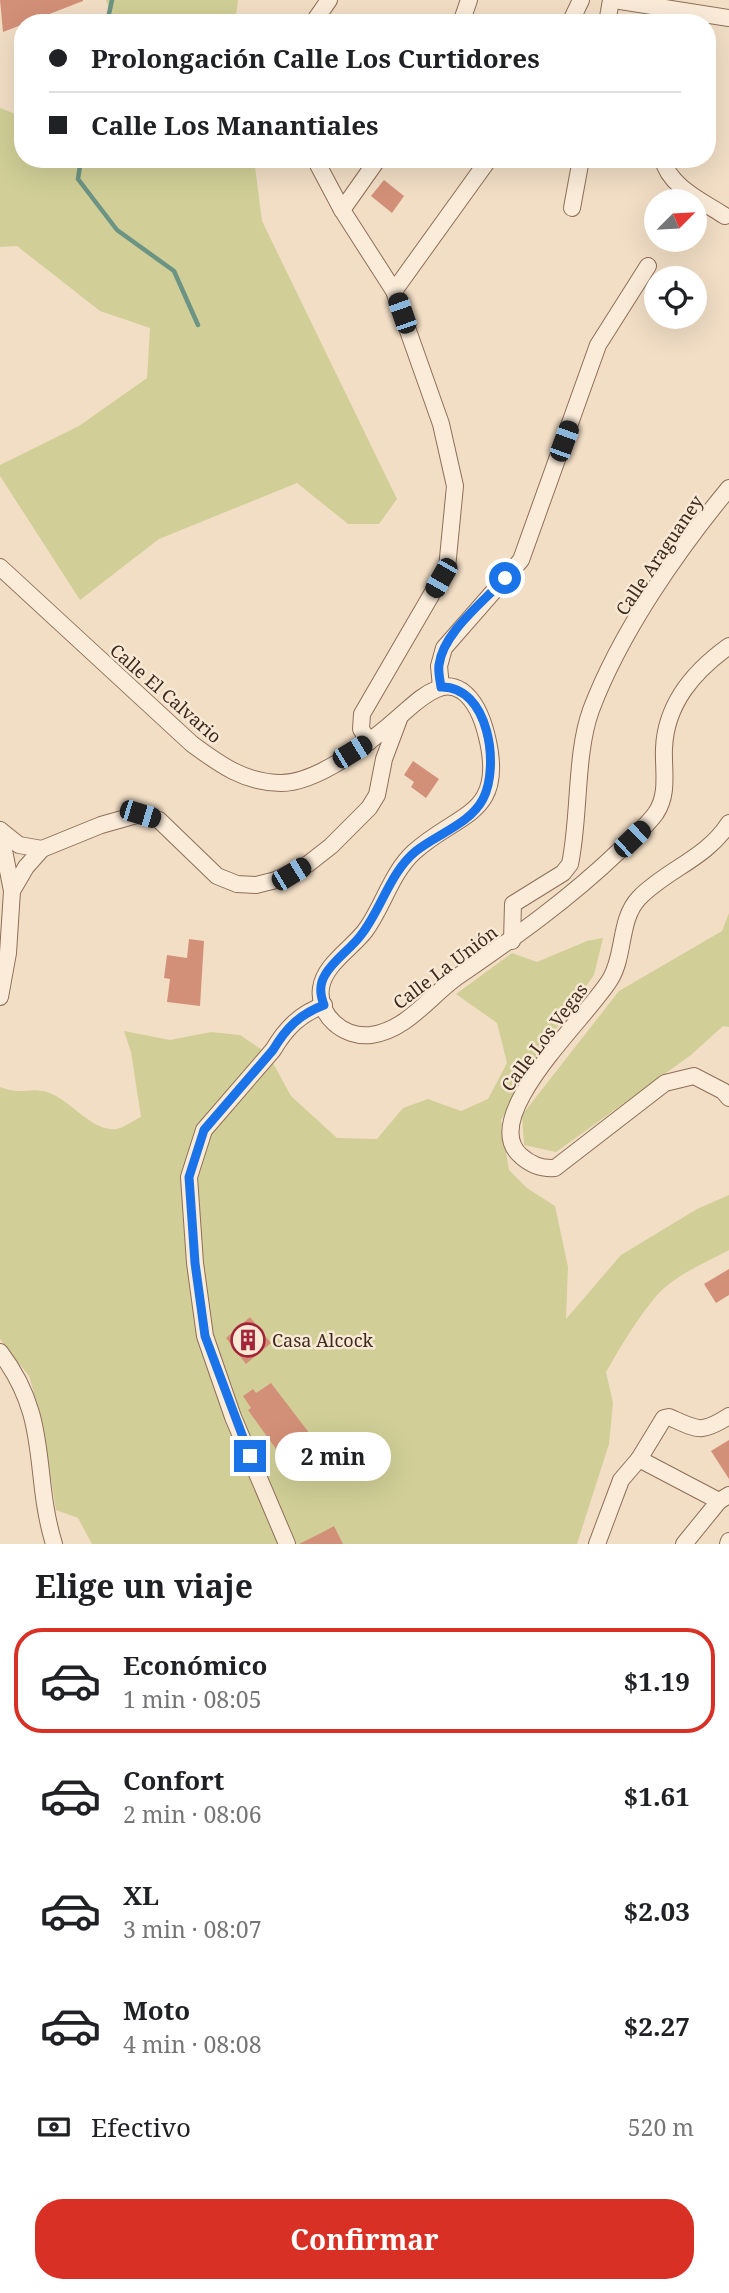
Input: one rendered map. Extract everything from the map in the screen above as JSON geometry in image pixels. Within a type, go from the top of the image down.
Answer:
[{"type":"street","points":[[612,0],[682,12]]},
{"type":"street","points":[[320,168],[342,211],[394,291],[441,424],[455,486],[447,568],[435,576],[362,714],[361,729],[369,742],[381,750],[384,759]]},
{"type":"street","points":[[342,211],[372,168]]},
{"type":"street","points":[[394,291],[483,168]]},
{"type":"street","points":[[572,208],[579,168]]},
{"type":"street","points":[[665,168],[674,181],[725,216]]},
{"type":"street","points":[[441,687],[439,666],[444,648],[521,561],[598,345],[644,272]]},
{"type":"street","name":"Calle Araguaney","points":[[512,942],[513,904],[518,898],[564,873],[570,864],[590,712],[639,614],[696,528],[729,488]]},
{"type":"street","name":"Calle El Calvario","points":[[0,567],[192,744],[233,772],[266,782],[292,782],[320,772],[369,742],[401,715]]},
{"type":"street","name":"Calle La Unión","points":[[324,1005],[335,1025],[344,1032],[363,1036],[386,1032],[411,1017],[455,979],[512,942],[602,867],[655,813],[665,788],[664,746],[674,708],[696,673],[729,646]]},
{"type":"street","points":[[12,891],[26,867],[42,849],[101,825],[140,814],[159,820],[217,876],[237,884],[256,885],[276,880],[308,864],[352,827],[377,795],[384,759],[401,715],[425,695],[441,687],[457,688],[464,693],[480,716],[490,752],[489,784],[472,814],[415,851],[402,866],[372,922],[324,976],[320,995],[324,1005],[304,1013],[281,1036],[273,1050],[204,1130],[189,1177],[195,1263],[205,1336],[233,1417],[287,1544]]},
{"type":"street","name":"Calle Los Vegas","points":[[729,823],[705,852],[639,898],[630,911],[611,980],[571,1027],[516,1106],[509,1124],[509,1137],[517,1153],[528,1162],[540,1167],[555,1168],[664,1083],[694,1076],[723,1091],[729,1098]]},
{"type":"street","points":[[0,830],[19,845],[42,849]]},
{"type":"street","points":[[0,830],[12,891],[8,953],[0,997]]},
{"type":"street","points":[[0,1352],[15,1372],[30,1406],[40,1443],[46,1512],[54,1544]]},
{"type":"street","points":[[597,1544],[621,1480],[639,1460],[664,1418],[669,1417],[700,1431],[711,1428],[729,1416]]},
{"type":"street","points":[[639,1460],[724,1498],[684,1544]]},
{"type":"shaded area","points":[[106,0],[238,0],[236,14],[111,14]]},
{"type":"shaded area","points":[[0,108],[14,113],[14,168],[255,168],[262,221],[397,499],[379,524],[348,524],[297,483],[159,539],[80,600],[0,476],[0,465],[79,426],[147,378],[150,328],[100,311],[17,246],[0,247]]},
{"type":"shaded area","points":[[729,913],[729,1027],[723,1026],[691,1055],[556,1152],[524,1145],[522,1115],[619,991],[722,931]]},
{"type":"shaded area","points":[[603,938],[594,975],[538,1054],[501,1120],[509,1170],[527,1188],[555,1206],[568,1267],[566,1319],[621,1255],[697,1209],[729,1195],[729,1250],[682,1275],[658,1294],[606,1372],[613,1403],[609,1444],[577,1544],[92,1544],[78,1518],[56,1510],[41,1417],[29,1376],[0,1339],[0,1087],[13,1091],[37,1090],[53,1094],[97,1125],[116,1129],[141,1117],[131,1052],[124,1031],[170,1040],[211,1032],[240,1035],[268,1054],[291,1096],[337,1138],[377,1139],[403,1108],[428,1099],[461,1111],[488,1099],[507,1063],[497,1023],[456,994],[512,953],[537,962],[587,941]]},
{"type":"building","points":[[0,0],[83,0],[49,14],[14,14],[14,28],[3,32]]},
{"type":"building","points":[[384,180],[404,196],[392,213],[371,196]]},
{"type":"building","points":[[413,761],[439,779],[426,798],[411,787],[414,782],[404,775]]},
{"type":"building","points":[[189,939],[204,941],[200,1006],[167,1002],[170,979],[164,978],[167,955],[187,958]]},
{"type":"building","points":[[729,1269],[729,1295],[716,1303],[704,1284]]},
{"type":"building","name":"Casa Alcock","points":[[250,1317],[271,1343],[246,1364],[226,1338]]},
{"type":"building","points":[[271,1383],[310,1434],[303,1440],[308,1447],[286,1463],[248,1410],[251,1408],[243,1396],[253,1389],[256,1393]]},
{"type":"building","points":[[729,1440],[729,1479],[711,1451]]},
{"type":"building","points":[[334,1526],[343,1544],[299,1544],[321,1533]]},
{"type":"waterway","points":[[109,14],[112,0]]},
{"type":"waterway","points":[[80,168],[78,179],[117,230],[174,271],[198,325]]},
{"type":"place","name":"Casa Alcock","points":[[248,1340]]},
{"type":"route","points":[[250,1456],[233,1417],[205,1336],[195,1263],[189,1177],[204,1130],[273,1050],[281,1036],[304,1013],[324,1005],[320,995],[324,976],[372,922],[409,858],[415,851],[472,814],[483,800],[491,776],[490,752],[484,725],[464,693],[457,688],[441,687],[439,666],[444,648],[455,632],[505,578]]}]
